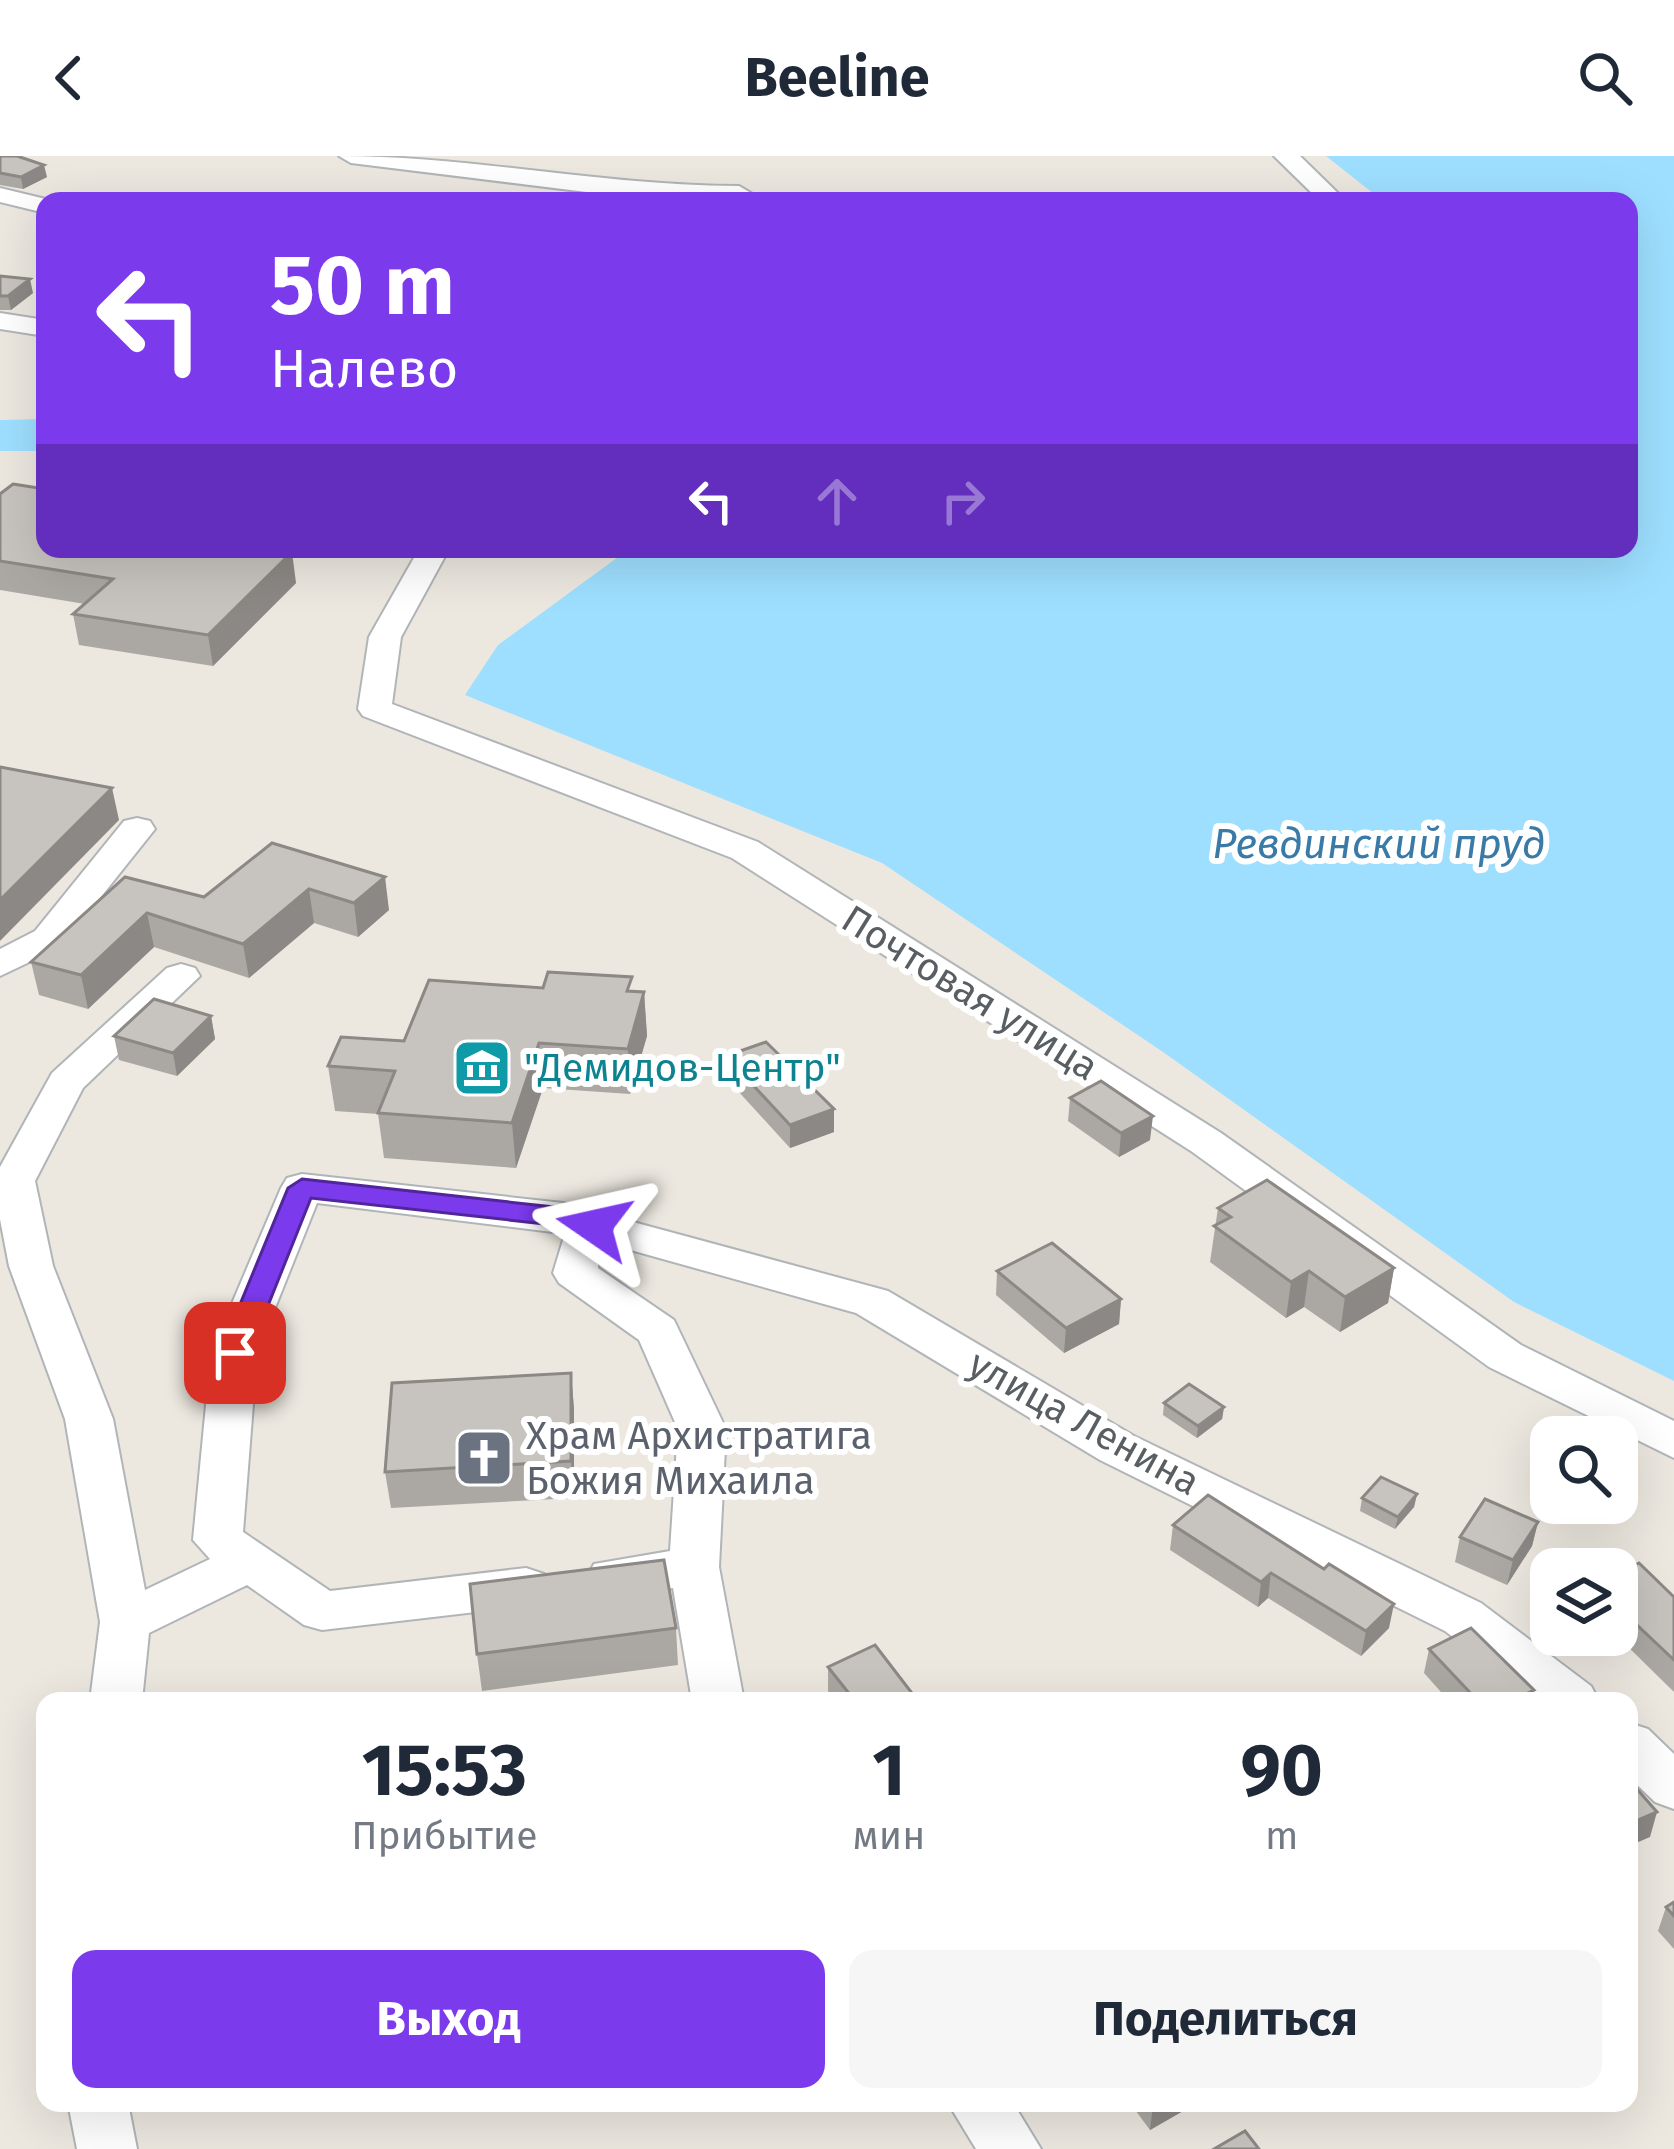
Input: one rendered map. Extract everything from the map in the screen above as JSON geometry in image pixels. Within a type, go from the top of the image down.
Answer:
[{"type":"street","points":[[351,156],[612,192]]},
{"type":"street","points":[[1286,156],[1324,192]]},
{"type":"street","points":[[0,196],[36,204]]},
{"type":"street","points":[[0,321],[36,327]]},
{"type":"street","name":"Почтовая улица","points":[[429,558],[385,637],[375,709],[745,850],[1206,1142],[1505,1356],[1674,1441]]},
{"type":"street","points":[[0,964],[48,939],[137,829]]},
{"type":"street","points":[[117,1692],[125,1622],[89,1420],[31,1266],[14,1181],[66,1082],[182,976]]},
{"type":"street","name":"улица Ленина","points":[[249,1562],[218,1540],[235,1353],[302,1188],[563,1217],[872,1302],[1117,1448],[1463,1617],[1561,1692]]},
{"type":"street","points":[[626,1234],[578,1250],[575,1273],[658,1331],[702,1429],[694,1567],[716,1692]]},
{"type":"street","points":[[125,1622],[249,1562],[322,1611],[694,1567]]},
{"type":"street","points":[[1638,1753],[1674,1787]]},
{"type":"street","points":[[100,2112],[107,2149]]},
{"type":"street","points":[[985,2112],[1012,2149]]},
{"type":"water","name":"Ревдинский пруд","points":[[1326,156],[1674,156],[1674,1381],[1514,1302],[1163,1052],[882,863],[465,695],[498,645],[617,558],[1638,558],[1638,192],[1372,192]]},
{"type":"water","points":[[36,419],[36,451],[0,451],[0,420]]},
{"type":"building","points":[[0,156],[44,165],[21,177],[0,173]]},
{"type":"building","points":[[0,276],[30,279],[8,296],[0,296]]},
{"type":"building","points":[[13,484],[36,488],[36,558],[286,558],[208,635],[73,614],[113,579],[0,561],[0,494]]},
{"type":"building","points":[[0,767],[112,788],[0,900]]},
{"type":"building","points":[[272,843],[385,877],[354,903],[309,889],[243,944],[147,913],[81,975],[31,962],[125,877],[204,897]]},
{"type":"building","points":[[548,972],[632,977],[627,991],[644,992],[628,1049],[539,1043],[512,1123],[378,1113],[395,1071],[328,1066],[341,1037],[404,1041],[429,980],[543,988]]},
{"type":"building","points":[[154,999],[211,1016],[173,1053],[114,1036]]},
{"type":"building","points":[[766,1042],[834,1109],[790,1125],[726,1056]]},
{"type":"building","points":[[1101,1081],[1153,1116],[1121,1133],[1070,1098]]},
{"type":"building","points":[[1267,1180],[1394,1268],[1345,1297],[1309,1271],[1291,1282],[1214,1226],[1231,1217],[1218,1208]]},
{"type":"building","points":[[1052,1243],[1121,1299],[1066,1328],[997,1271]]},
{"type":"building","points":[[571,1373],[571,1461],[385,1472],[392,1383]]},
{"type":"building","points":[[1189,1384],[1224,1407],[1198,1426],[1164,1403]]},
{"type":"building","points":[[1381,1477],[1417,1494],[1398,1517],[1362,1498]]},
{"type":"building","points":[[1208,1495],[1324,1569],[1329,1564],[1394,1604],[1366,1631],[1271,1573],[1261,1582],[1173,1525]]},
{"type":"building","points":[[1485,1499],[1537,1524],[1513,1560],[1460,1537]]},
{"type":"building","points":[[664,1560],[676,1628],[477,1654],[470,1584]]},
{"type":"building","points":[[1638,1563],[1674,1597],[1674,1660],[1638,1626]]},
{"type":"building","points":[[1471,1628],[1534,1690],[1470,1692],[1429,1649]]},
{"type":"building","points":[[875,1645],[911,1692],[848,1692],[828,1667]]},
{"type":"building","points":[[1638,1790],[1657,1812],[1638,1820]]},
{"type":"building","points":[[1245,2131],[1259,2149],[1214,2149]]},
{"type":"place","name":"\"Демидов-Центр\"","points":[[482,1068]]},
{"type":"place","name":"Храм Архистратига Божия Михаила","points":[[484,1458]]},
{"type":"route","points":[[235,1353],[302,1188],[563,1217],[594,1226]]}]
